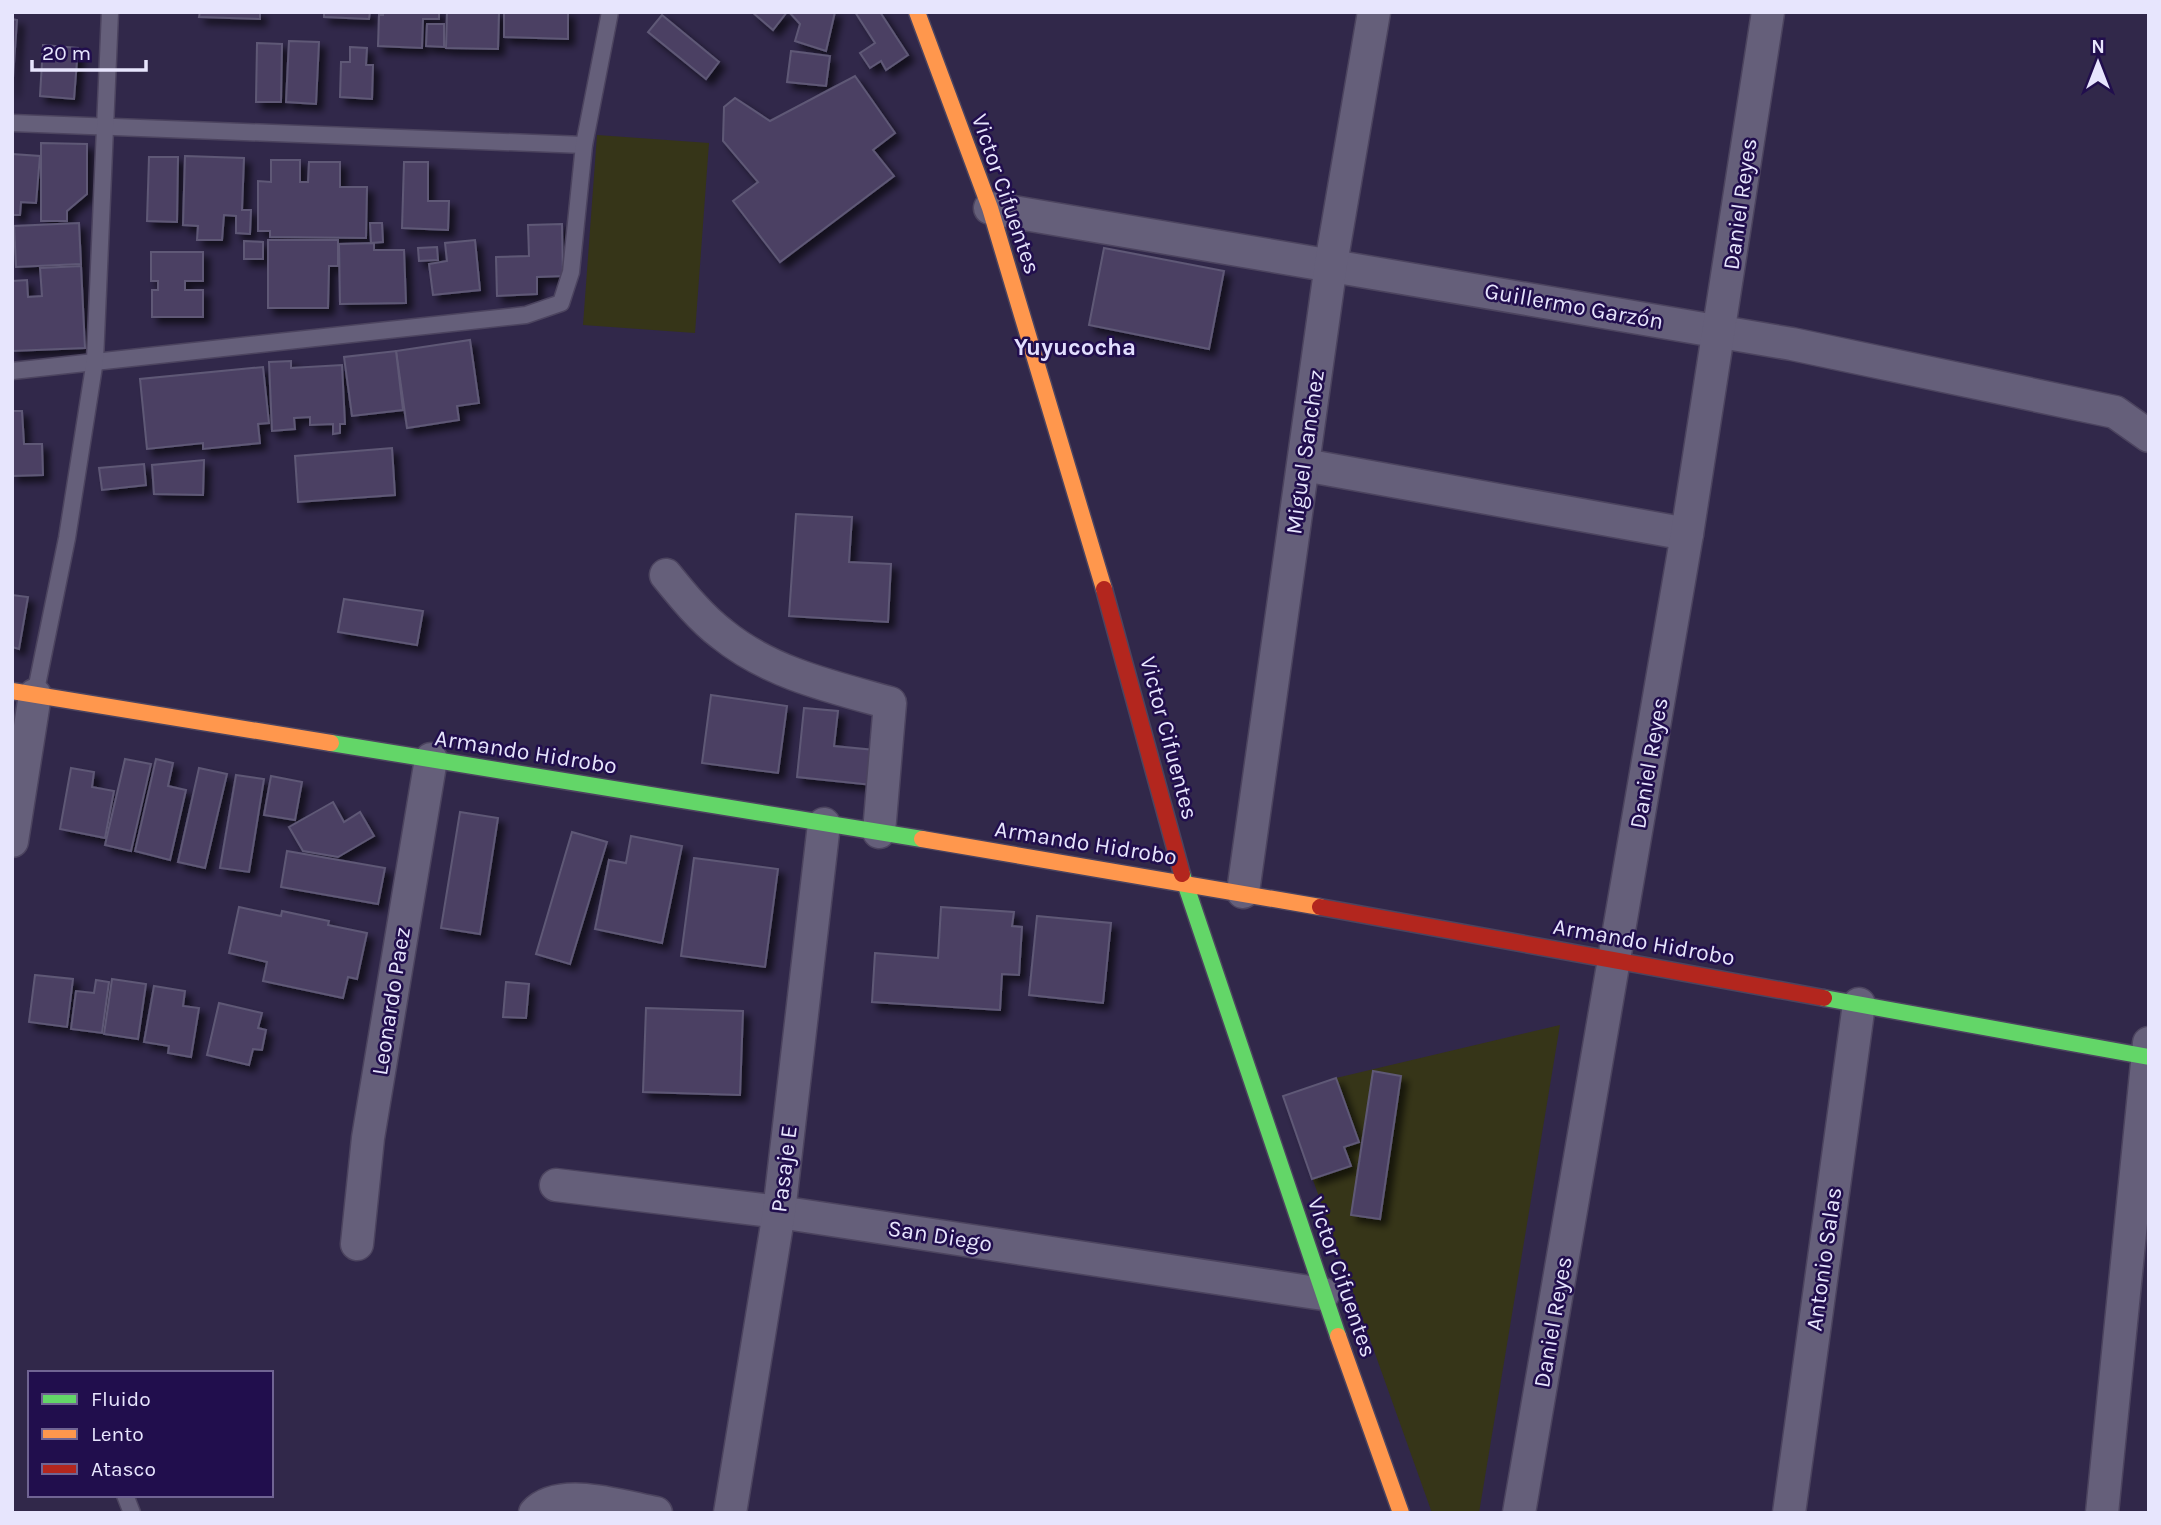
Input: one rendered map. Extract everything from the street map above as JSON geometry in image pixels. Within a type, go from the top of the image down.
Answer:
[{"type":"street","name":"Victor Cifuentes","points":[[917,12],[990,208],[1094,551],[1184,882],[1323,1294],[1401,1513]]},
{"type":"street","name":"Miguel Sanchez","points":[[1243,892],[1331,264],[1374,12]]},
{"type":"street","name":"Daniel Reyes","points":[[1519,1513],[1616,960],[1721,332],[1768,12]]},
{"type":"street","name":"Guillermo Garzón","points":[[990,208],[1792,344],[2115,412],[2149,436]]},
{"type":"street","points":[[1304,465],[1687,534]]},
{"type":"street","points":[[666,575],[722,635],[766,662],[810,681],[890,703],[879,832]]},
{"type":"street","name":"Armando Hidrobo","points":[[24,693],[1184,882],[1858,1004],[2148,1052]]},
{"type":"street","points":[[12,841],[24,693]]},
{"type":"street","name":"Leonardo Paez","points":[[357,1244],[368,1138],[431,759]]},
{"type":"street","name":"Pasaje E","points":[[730,1513],[779,1212],[824,824]]},
{"type":"street","name":"Antonio Salas","points":[[1789,1513],[1858,1004]]},
{"type":"street","points":[[2102,1513],[2148,1052]]},
{"type":"street","name":"San Diego","points":[[556,1185],[779,1212],[1323,1294]]},
{"type":"street","points":[[536,1513],[544,1503],[568,1498],[656,1513]]},
{"type":"lane","points":[[24,693],[80,466],[95,360],[110,12]]},
{"type":"lane","points":[[12,371],[526,315],[561,303],[571,272],[584,145],[610,12]]},
{"type":"lane","points":[[12,123],[584,145]]},
{"type":"shaded area","points":[[597,135],[709,143],[695,333],[583,325]]},
{"type":"shaded area","points":[[1560,1025],[1479,1513],[1432,1513],[1283,1096],[1336,1078]]},
{"type":"building","points":[[200,12],[260,12],[260,19],[199,17]]},
{"type":"building","points":[[324,12],[370,12],[369,19],[324,17]]},
{"type":"building","points":[[383,12],[439,12],[439,19],[423,19],[422,48],[378,46],[379,15],[383,15]]},
{"type":"building","points":[[447,12],[499,12],[498,49],[446,48]]},
{"type":"building","points":[[504,12],[568,12],[568,39],[504,37]]},
{"type":"building","points":[[752,12],[787,12],[773,30]]},
{"type":"building","points":[[789,12],[835,12],[826,51],[795,41],[800,24]]},
{"type":"building","points":[[855,12],[880,12],[908,55],[886,70],[881,61],[870,68],[860,53],[875,43]]},
{"type":"building","points":[[662,15],[719,62],[706,79],[648,32]]},
{"type":"building","points":[[12,19],[17,20],[12,92]]},
{"type":"building","points":[[427,24],[444,24],[444,47],[426,46]]},
{"type":"building","points":[[289,41],[319,42],[316,104],[286,102]]},
{"type":"building","points":[[257,43],[282,44],[281,102],[256,102]]},
{"type":"building","points":[[43,45],[78,48],[74,99],[40,96]]},
{"type":"building","points":[[350,47],[367,48],[366,65],[373,65],[372,99],[340,97],[341,62],[350,62]]},
{"type":"building","points":[[791,51],[830,56],[826,86],[787,82]]},
{"type":"building","points":[[855,76],[895,133],[873,150],[894,176],[780,262],[733,201],[758,182],[723,141],[724,107],[735,98],[770,121]]},
{"type":"building","points":[[41,143],[87,144],[87,194],[67,211],[67,221],[41,221]]},
{"type":"building","points":[[12,154],[40,156],[36,203],[21,202],[20,215],[12,215]]},
{"type":"building","points":[[185,156],[244,158],[242,210],[251,210],[250,234],[236,233],[236,216],[224,215],[222,240],[197,240],[198,226],[183,225]]},
{"type":"building","points":[[149,157],[178,157],[177,222],[147,221]]},
{"type":"building","points":[[271,160],[300,160],[300,182],[308,182],[309,162],[340,162],[340,187],[367,187],[366,238],[270,237],[270,231],[258,231],[258,181],[271,182]]},
{"type":"building","points":[[404,162],[428,162],[428,201],[449,201],[448,230],[402,228]]},
{"type":"building","points":[[79,223],[81,264],[16,267],[14,226]]},
{"type":"building","points":[[370,223],[382,223],[383,242],[371,243]]},
{"type":"building","points":[[562,224],[563,276],[537,277],[537,294],[497,296],[496,257],[529,256],[528,225]]},
{"type":"building","points":[[268,240],[338,240],[338,266],[329,266],[328,308],[268,308]]},
{"type":"building","points":[[475,240],[480,290],[433,295],[429,264],[447,261],[445,243]]},
{"type":"building","points":[[244,241],[263,242],[263,259],[244,259]]},
{"type":"building","points":[[374,243],[374,250],[404,250],[406,303],[340,304],[339,244]]},
{"type":"building","points":[[437,247],[438,260],[419,261],[418,248]]},
{"type":"building","points":[[1104,248],[1224,271],[1209,349],[1089,325]]},
{"type":"building","points":[[151,252],[203,252],[203,281],[185,281],[185,290],[203,290],[203,317],[152,317],[152,290],[158,290],[158,281],[151,281]]},
{"type":"building","points":[[81,266],[85,348],[12,351],[12,281],[27,280],[28,297],[42,296],[40,268]]},
{"type":"building","points":[[470,340],[479,403],[457,406],[459,420],[407,428],[396,351]]},
{"type":"building","points":[[396,351],[403,410],[352,416],[344,357]]},
{"type":"building","points":[[291,361],[291,368],[342,365],[345,424],[340,424],[340,433],[333,434],[333,424],[310,425],[310,417],[294,418],[295,429],[272,431],[269,362]]},
{"type":"building","points":[[263,367],[269,423],[258,424],[260,443],[203,449],[203,443],[147,449],[140,379]]},
{"type":"building","points":[[12,411],[22,411],[24,444],[42,444],[43,475],[12,476]]},
{"type":"building","points":[[392,448],[395,495],[298,502],[295,456]]},
{"type":"building","points":[[204,460],[203,495],[154,494],[152,465]]},
{"type":"building","points":[[144,464],[146,485],[102,490],[99,468]]},
{"type":"building","points":[[796,514],[852,517],[849,562],[891,564],[888,622],[789,616]]},
{"type":"building","points":[[12,595],[28,597],[19,649],[12,647]]},
{"type":"building","points":[[344,599],[423,611],[417,645],[338,632]]},
{"type":"building","points":[[711,695],[787,706],[778,773],[702,763]]},
{"type":"building","points":[[804,708],[838,711],[834,746],[875,750],[872,785],[797,777]]},
{"type":"building","points":[[125,759],[151,764],[131,851],[105,845]]},
{"type":"building","points":[[156,759],[173,763],[168,786],[186,790],[170,860],[135,851]]},
{"type":"building","points":[[71,768],[94,772],[92,787],[114,791],[105,838],[60,829]]},
{"type":"building","points":[[199,768],[227,774],[205,868],[178,862]]},
{"type":"building","points":[[236,775],[264,779],[249,872],[220,868]]},
{"type":"building","points":[[271,776],[302,782],[295,820],[264,815]]},
{"type":"building","points":[[333,802],[344,822],[360,812],[374,836],[338,857],[303,851],[289,827]]},
{"type":"building","points":[[460,812],[498,818],[480,934],[441,928]]},
{"type":"building","points":[[572,832],[607,842],[570,964],[536,954]]},
{"type":"building","points":[[631,836],[682,846],[662,943],[595,929],[609,860],[626,863]]},
{"type":"building","points":[[287,851],[385,868],[378,904],[281,887]]},
{"type":"building","points":[[694,858],[778,869],[765,967],[681,956]]},
{"type":"building","points":[[239,907],[281,916],[282,911],[367,933],[357,979],[348,977],[343,998],[263,981],[267,962],[229,953]]},
{"type":"building","points":[[941,907],[1014,912],[1012,926],[1022,927],[1019,975],[1002,974],[1000,1010],[872,1002],[875,953],[938,958]]},
{"type":"building","points":[[1037,916],[1111,923],[1103,1003],[1029,995]]},
{"type":"building","points":[[35,975],[73,979],[67,1027],[29,1022]]},
{"type":"building","points":[[112,979],[146,984],[138,1039],[104,1034]]},
{"type":"building","points":[[96,980],[109,982],[102,1033],[71,1029],[76,991],[94,993]]},
{"type":"building","points":[[506,982],[529,984],[526,1018],[503,1017]]},
{"type":"building","points":[[154,986],[185,991],[183,1006],[199,1008],[191,1057],[168,1053],[169,1046],[144,1042]]},
{"type":"building","points":[[219,1003],[262,1013],[258,1028],[266,1030],[262,1050],[253,1049],[249,1065],[207,1055]]},
{"type":"building","points":[[646,1008],[743,1011],[740,1095],[643,1092]]},
{"type":"building","points":[[1373,1071],[1401,1076],[1380,1219],[1351,1215]]},
{"type":"building","points":[[1336,1078],[1359,1142],[1344,1147],[1351,1166],[1312,1179],[1283,1096]]},
{"type":"traffic: fast","points":[[331,743],[922,839]]},
{"type":"traffic: fast","points":[[1182,874],[1338,1336]]},
{"type":"traffic: fast","points":[[1824,998],[2149,1057]]},
{"type":"traffic: slow","points":[[917,12],[990,208],[1104,589]]},
{"type":"traffic: slow","points":[[12,691],[331,743]]},
{"type":"traffic: slow","points":[[922,839],[1320,907]]},
{"type":"traffic: slow","points":[[1338,1336],[1401,1513]]},
{"type":"traffic: jam","points":[[1104,589],[1182,874]]},
{"type":"traffic: jam","points":[[1320,907],[1824,998]]},
{"type":"district","name":"Yuyucocha","points":[[1075,347]]}]
